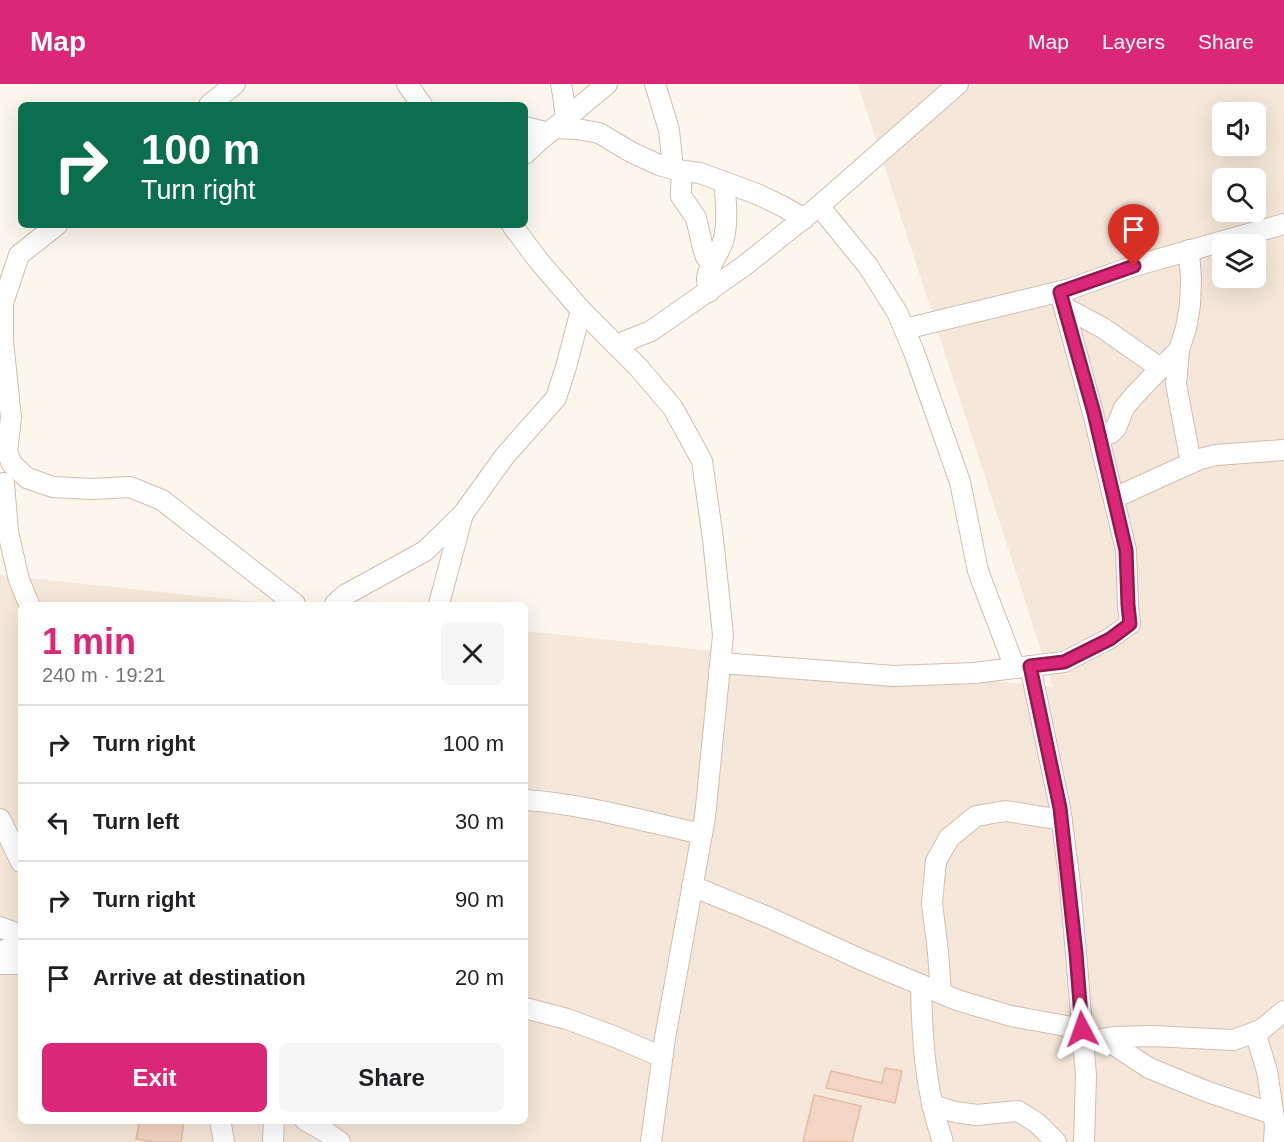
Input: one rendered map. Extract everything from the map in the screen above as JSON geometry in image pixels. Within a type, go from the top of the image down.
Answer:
[{"type":"street","points":[[213,102],[235,84]]},
{"type":"street","points":[[407,84],[420,102]]},
{"type":"street","points":[[556,126],[561,84]]},
{"type":"street","points":[[528,151],[607,84]]},
{"type":"street","points":[[655,84],[669,130],[681,184],[681,196],[696,218],[703,248],[712,264]]},
{"type":"street","points":[[616,345],[651,331],[744,266],[804,219],[958,84]]},
{"type":"street","points":[[528,127],[556,126],[599,133],[631,152],[678,170],[700,173],[757,194],[804,219]]},
{"type":"street","points":[[709,292],[707,277],[724,239],[726,223],[724,182]]},
{"type":"street","points":[[819,206],[868,266],[905,329],[960,482],[978,570],[1022,667],[1062,820],[1086,1076],[1084,1142]]},
{"type":"street","points":[[905,329],[1062,299],[1134,266],[1284,224]]},
{"type":"street","points":[[7,453],[11,418],[3,341],[3,303],[19,255],[53,228]]},
{"type":"street","points":[[514,228],[538,260],[582,310],[639,368],[673,408],[702,461],[723,635],[721,663],[702,834],[662,1057],[651,1142]]},
{"type":"street","points":[[1190,250],[1190,305],[1179,350],[1176,384],[1191,463]]},
{"type":"street","points":[[1062,299],[1160,368]]},
{"type":"street","points":[[721,663],[894,676],[974,673],[1064,662],[1110,639],[1130,624],[1126,550],[1100,438],[1062,299]]},
{"type":"street","points":[[337,602],[345,595],[425,551],[463,514],[504,458],[556,398],[582,310]]},
{"type":"street","points":[[1100,438],[1116,428],[1124,408],[1179,350]]},
{"type":"street","points":[[0,435],[12,464],[27,478],[53,487],[130,488],[162,500],[292,602]]},
{"type":"street","points":[[1114,498],[1191,463],[1215,455],[1284,450]]},
{"type":"street","points":[[28,602],[19,580],[2,483],[33,480]]},
{"type":"street","points":[[440,602],[463,514]]},
{"type":"street","points":[[528,800],[588,809],[702,834]]},
{"type":"street","points":[[941,993],[932,903],[936,861],[949,838],[976,816],[1006,811],[1062,820]]},
{"type":"street","points":[[0,819],[18,856]]},
{"type":"street","points":[[692,886],[941,993],[1082,1036],[1105,1039],[1152,1036],[1233,1040],[1262,1030],[1284,1011]]},
{"type":"street","points":[[0,927],[18,933]]},
{"type":"street","points":[[0,953],[18,943]]},
{"type":"street","points":[[0,964],[18,964]]},
{"type":"street","points":[[921,985],[922,1032],[932,1105],[943,1142]]},
{"type":"street","points":[[528,1009],[567,1019],[662,1057]]},
{"type":"street","points":[[1255,1032],[1267,1071],[1275,1125],[1274,1142]]},
{"type":"street","points":[[1105,1039],[1149,1068],[1208,1092],[1273,1114]]},
{"type":"street","points":[[932,1105],[955,1112],[977,1114],[1018,1111],[1037,1123],[1056,1142]]},
{"type":"street","points":[[221,1124],[224,1142]]},
{"type":"street","points":[[273,1142],[274,1124]]},
{"type":"street","points":[[312,1124],[340,1142]]},
{"type":"shaded area","points":[[858,84],[1284,84],[1284,1142],[0,1142],[0,575],[255,602],[18,602],[18,1124],[528,1124],[528,631],[1053,687]]},
{"type":"building","points":[[885,1068],[902,1071],[895,1103],[826,1088],[831,1071],[882,1083]]},
{"type":"building","points":[[814,1095],[861,1106],[852,1142],[803,1142]]},
{"type":"building","points":[[139,1124],[183,1124],[181,1142],[136,1139]]},
{"type":"route","points":[[1082,1029],[1069,876],[1060,808],[1030,666],[1064,662],[1110,639],[1130,624],[1126,550],[1094,413],[1060,292],[1134,266]]}]
